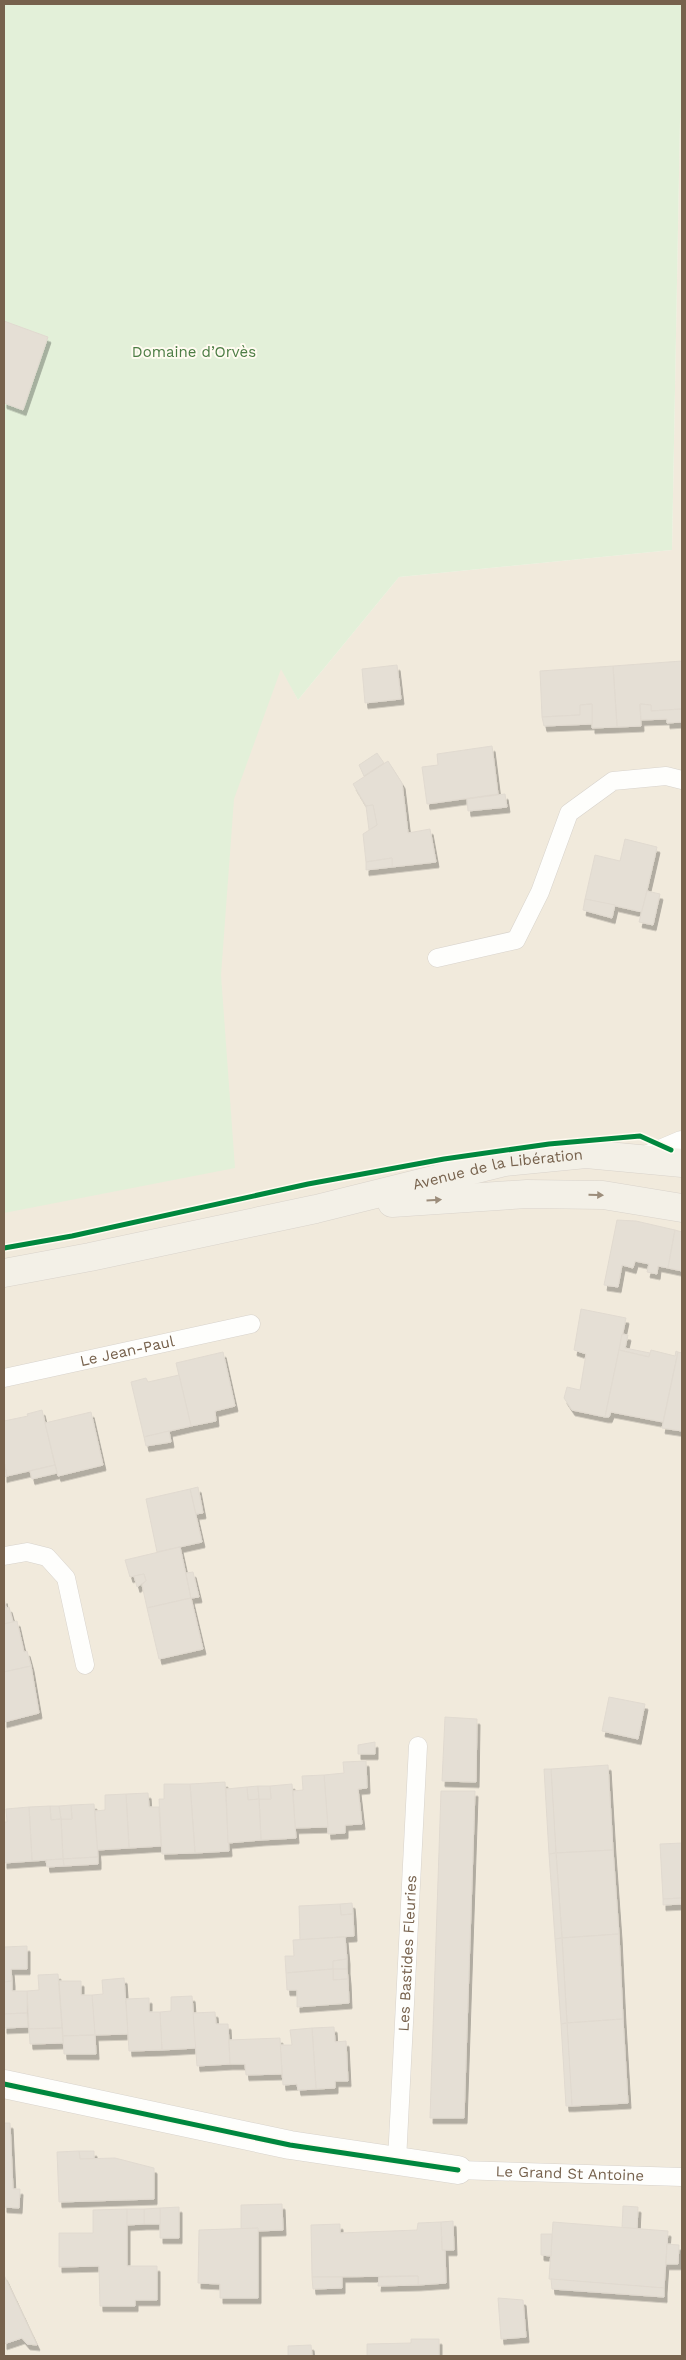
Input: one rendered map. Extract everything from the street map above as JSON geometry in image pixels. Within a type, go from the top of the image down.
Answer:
[{"type":"main road","name":"Avenue de la Libération","points":[[4,1273],[316,1209],[505,1162],[586,1154],[682,1163]]},
{"type":"main road","name":"Avenue de la Libération","points":[[316,1209],[527,1194],[602,1194],[682,1208]]},
{"type":"street","points":[[649,1159],[682,1145]]},
{"type":"street","points":[[4,2084],[290,2146],[458,2170]]},
{"type":"lane","points":[[437,958],[516,940],[540,892],[569,813],[613,782],[666,776],[682,780]]},
{"type":"lane","name":"Le Jean-Paul","points":[[4,1378],[251,1324]]},
{"type":"lane","points":[[4,1556],[27,1552],[47,1557],[66,1578],[85,1665]]},
{"type":"lane","name":"Les Bastides Fleuries","points":[[397,2161],[418,1746]]},
{"type":"lane","name":"Le Grand St Antoine","points":[[458,2170],[682,2178]]},
{"type":"shaded area","points":[[682,114],[682,2356],[4,2356],[4,233],[83,282],[298,700],[399,577],[672,550],[680,120]]},
{"type":"green space","name":"Domaine d’Orvès","points":[[4,4],[682,4],[682,114],[680,121],[672,550],[399,577],[298,700],[281,669],[234,799],[221,975],[235,1168],[4,1213]]},
{"type":"building","points":[[4,321],[48,337],[23,410],[4,403]]},
{"type":"building","points":[[682,661],[682,709],[651,711],[651,705],[640,704],[641,726],[617,727],[613,666]]},
{"type":"building","points":[[397,665],[401,699],[365,703],[362,669]]},
{"type":"building","points":[[613,666],[617,727],[592,728],[592,704],[580,705],[580,715],[542,717],[540,671]]},
{"type":"building","points":[[592,704],[592,724],[544,726],[542,717],[580,715],[580,705]]},
{"type":"building","points":[[640,704],[651,705],[651,711],[682,709],[682,722],[667,723],[667,719],[641,720]]},
{"type":"building","points":[[492,746],[498,794],[427,804],[422,767],[438,765],[437,754]]},
{"type":"building","points":[[377,753],[384,763],[364,776],[359,765]]},
{"type":"building","points":[[388,761],[402,783],[408,833],[430,829],[436,862],[392,867],[392,858],[366,862],[363,834],[377,825],[373,805],[366,806],[353,784]]},
{"type":"building","points":[[505,794],[507,807],[468,811],[467,799]]},
{"type":"building","points":[[373,805],[377,825],[369,830],[366,806]]},
{"type":"building","points":[[625,839],[657,847],[642,912],[585,899],[595,855],[620,861]]},
{"type":"building","points":[[392,858],[392,867],[366,870],[366,862]]},
{"type":"building","points":[[647,891],[660,894],[653,925],[639,922]]},
{"type":"building","points":[[585,899],[615,905],[612,918],[583,910]]},
{"type":"building","points":[[617,1220],[636,1221],[675,1230],[668,1268],[658,1266],[657,1274],[647,1272],[649,1264],[635,1261],[633,1268],[622,1265],[618,1287],[604,1285]]},
{"type":"building","points":[[675,1230],[682,1232],[682,1271],[668,1268]]},
{"type":"building","points":[[581,1309],[626,1318],[605,1417],[572,1410],[564,1398],[567,1387],[580,1390],[586,1354],[574,1350]]},
{"type":"building","points":[[622,1334],[628,1335],[625,1348],[650,1353],[649,1357],[619,1350]]},
{"type":"building","points":[[619,1350],[649,1357],[651,1350],[675,1356],[676,1351],[678,1352],[663,1422],[611,1412],[609,1417],[605,1417]]},
{"type":"building","points":[[223,1352],[235,1406],[215,1411],[216,1421],[191,1426],[176,1363]]},
{"type":"building","points":[[678,1352],[682,1353],[682,1431],[662,1428]]},
{"type":"building","points":[[179,1375],[191,1426],[144,1437],[131,1382],[146,1378],[148,1382]]},
{"type":"building","points":[[42,1410],[55,1465],[7,1476],[4,1462],[4,1421],[28,1416],[27,1414]]},
{"type":"building","points":[[91,1412],[103,1465],[58,1476],[45,1423]]},
{"type":"building","points":[[169,1431],[171,1442],[146,1446],[144,1437]]},
{"type":"building","points":[[4,1462],[7,1476],[4,1477]]},
{"type":"building","points":[[55,1465],[57,1473],[32,1479],[30,1471]]},
{"type":"building","points":[[198,1487],[203,1513],[196,1514],[190,1489]]},
{"type":"building","points":[[190,1489],[202,1542],[157,1552],[146,1499]]},
{"type":"building","points":[[180,1547],[191,1598],[147,1608],[142,1585],[146,1581],[144,1574],[130,1577],[125,1560]]},
{"type":"building","points":[[193,1572],[199,1597],[191,1598],[186,1573]]},
{"type":"building","points":[[144,1574],[146,1581],[137,1587],[134,1576]]},
{"type":"building","points":[[4,1598],[6,1608],[9,1607],[13,1622],[4,1624]]},
{"type":"building","points":[[191,1598],[203,1649],[159,1659],[147,1608]]},
{"type":"building","points":[[17,1621],[24,1652],[27,1651],[31,1666],[4,1672],[4,1624]]},
{"type":"building","points":[[31,1666],[39,1713],[4,1722],[4,1672]]},
{"type":"building","points":[[609,1697],[645,1704],[638,1739],[602,1731]]},
{"type":"building","points":[[445,1717],[477,1719],[476,1782],[442,1781]]},
{"type":"building","points":[[375,1742],[375,1754],[358,1754],[358,1745]]},
{"type":"building","points":[[366,1761],[367,1788],[358,1789],[362,1824],[345,1825],[345,1833],[328,1834],[324,1775],[344,1773],[343,1762]]},
{"type":"building","points":[[608,1765],[613,1850],[556,1853],[551,1769]]},
{"type":"building","points":[[544,1769],[551,1769],[556,1853],[549,1854]]},
{"type":"building","points":[[324,1775],[328,1827],[295,1828],[293,1791],[303,1790],[302,1776]]},
{"type":"building","points":[[225,1782],[229,1851],[195,1853],[190,1784]]},
{"type":"building","points":[[164,1784],[190,1784],[195,1853],[162,1854],[159,1799],[164,1799]]},
{"type":"building","points":[[292,1784],[296,1838],[261,1840],[259,1799],[271,1799],[270,1786]]},
{"type":"building","points":[[258,1786],[259,1799],[248,1800],[247,1787]]},
{"type":"building","points":[[258,1786],[270,1786],[271,1799],[259,1799]]},
{"type":"building","points":[[247,1787],[248,1800],[259,1799],[261,1840],[228,1843],[226,1789]]},
{"type":"building","points":[[441,1791],[475,1791],[464,2118],[430,2118]]},
{"type":"building","points":[[148,1793],[149,1807],[159,1807],[161,1846],[129,1848],[126,1794]]},
{"type":"building","points":[[126,1794],[129,1848],[97,1850],[95,1811],[105,1810],[105,1795]]},
{"type":"building","points":[[94,1804],[98,1857],[63,1859],[61,1819],[72,1819],[71,1805]]},
{"type":"building","points":[[71,1805],[72,1819],[61,1819],[59,1806]]},
{"type":"building","points":[[50,1806],[59,1806],[61,1819],[51,1820]]},
{"type":"building","points":[[50,1806],[51,1820],[61,1819],[63,1859],[32,1861],[29,1807]]},
{"type":"building","points":[[29,1807],[32,1861],[4,1863],[4,1822],[7,1822],[6,1809]]},
{"type":"building","points":[[682,1843],[682,1898],[663,1899],[660,1844]]},
{"type":"building","points":[[613,1850],[619,1934],[562,1938],[556,1853]]},
{"type":"building","points":[[556,1853],[562,1938],[555,1939],[549,1854]]},
{"type":"building","points":[[98,1857],[98,1864],[64,1866],[63,1859]]},
{"type":"building","points":[[63,1859],[64,1866],[47,1867],[46,1860]]},
{"type":"building","points":[[682,1898],[682,1904],[663,1905],[663,1899]]},
{"type":"building","points":[[352,1903],[353,1914],[341,1915],[340,1904]]},
{"type":"building","points":[[340,1904],[341,1915],[353,1914],[354,1936],[300,1940],[299,1906]]},
{"type":"building","points":[[619,1934],[623,2019],[567,2023],[562,1938]]},
{"type":"building","points":[[345,1937],[347,1959],[333,1961],[333,1969],[286,1973],[285,1956],[294,1956],[293,1940]]},
{"type":"building","points":[[562,1938],[567,2023],[561,2024],[555,1939]]},
{"type":"building","points":[[27,1946],[27,1969],[11,1969],[12,1981],[4,1982],[4,1947]]},
{"type":"building","points":[[347,1959],[347,1969],[333,1969],[333,1961]]},
{"type":"building","points":[[333,1969],[347,1969],[348,1979],[333,1980]]},
{"type":"building","points":[[333,1969],[333,1980],[348,1979],[349,2003],[297,2007],[297,1990],[287,1990],[286,1973]]},
{"type":"building","points":[[58,1974],[62,2028],[29,2029],[27,1991],[39,1990],[38,1975]]},
{"type":"building","points":[[124,1978],[128,2034],[95,2035],[92,1995],[103,1994],[102,1980]]},
{"type":"building","points":[[12,1981],[12,1991],[27,1991],[27,2013],[4,2014],[4,1982]]},
{"type":"building","points":[[59,1981],[81,1981],[81,1995],[92,1995],[95,2035],[63,2036]]},
{"type":"building","points":[[192,1996],[196,2048],[162,2050],[160,2012],[171,2011],[171,1997]]},
{"type":"building","points":[[149,1998],[149,2012],[160,2012],[162,2050],[129,2051],[126,1999]]},
{"type":"building","points":[[215,2012],[216,2024],[228,2024],[230,2064],[197,2066],[193,2013]]},
{"type":"building","points":[[27,2013],[28,2027],[4,2028],[4,2014]]},
{"type":"building","points":[[623,2019],[628,2103],[572,2106],[567,2023]]},
{"type":"building","points":[[567,2023],[572,2106],[566,2106],[561,2024]]},
{"type":"building","points":[[334,2027],[335,2042],[346,2041],[348,2081],[335,2081],[335,2088],[316,2089],[312,2028]]},
{"type":"building","points":[[62,2028],[63,2043],[30,2044],[29,2029]]},
{"type":"building","points":[[312,2028],[316,2089],[298,2090],[297,2084],[283,2085],[280,2045],[292,2045],[290,2030]]},
{"type":"building","points":[[95,2035],[96,2054],[64,2054],[63,2036]]},
{"type":"building","points":[[280,2038],[282,2074],[246,2075],[245,2064],[230,2064],[229,2040]]},
{"type":"building","points":[[4,2123],[10,2123],[13,2189],[20,2189],[19,2208],[4,2207]]},
{"type":"building","points":[[79,2151],[94,2151],[94,2159],[80,2159]]},
{"type":"building","points":[[79,2151],[80,2159],[115,2158],[154,2168],[154,2199],[59,2202],[57,2152]]},
{"type":"building","points":[[282,2204],[283,2230],[257,2231],[258,2228],[241,2229],[241,2205]]},
{"type":"building","points":[[623,2206],[638,2207],[637,2229],[622,2228]]},
{"type":"building","points":[[179,2207],[179,2238],[160,2238],[160,2208]]},
{"type":"building","points":[[160,2208],[160,2224],[144,2224],[144,2209]]},
{"type":"building","points":[[127,2209],[127,2266],[157,2266],[157,2300],[135,2300],[135,2306],[100,2306],[99,2266],[59,2267],[59,2233],[93,2233],[93,2210]]},
{"type":"building","points":[[127,2209],[144,2209],[144,2224],[127,2225]]},
{"type":"building","points":[[453,2221],[454,2250],[442,2250],[441,2222]]},
{"type":"building","points":[[441,2222],[442,2250],[445,2250],[446,2283],[418,2285],[418,2276],[312,2277],[311,2225],[340,2224],[340,2233],[417,2230],[418,2223]]},
{"type":"building","points":[[553,2222],[668,2231],[664,2288],[549,2279]]},
{"type":"building","points":[[258,2228],[258,2298],[220,2298],[220,2284],[198,2283],[199,2230]]},
{"type":"building","points":[[541,2234],[552,2234],[551,2256],[541,2255]]},
{"type":"building","points":[[667,2244],[679,2245],[678,2264],[666,2264]]},
{"type":"building","points":[[4,2275],[37,2345],[27,2344],[22,2338],[4,2344]]},
{"type":"building","points":[[418,2276],[418,2285],[378,2286],[379,2277]]},
{"type":"building","points":[[312,2277],[342,2277],[342,2288],[313,2289]]},
{"type":"building","points":[[551,2279],[664,2288],[664,2297],[552,2289]]},
{"type":"building","points":[[498,2298],[523,2300],[526,2337],[501,2339]]},
{"type":"building","points":[[411,2339],[439,2339],[439,2356],[367,2356],[367,2344],[411,2343]]},
{"type":"building","points":[[311,2345],[312,2356],[288,2356],[288,2346]]},
{"type":"cycle path","points":[[4,1248],[72,1236],[308,1184],[444,1159],[549,1144],[640,1136],[671,1150]]},
{"type":"cycle path","points":[[4,2084],[290,2145],[458,2170]]}]
